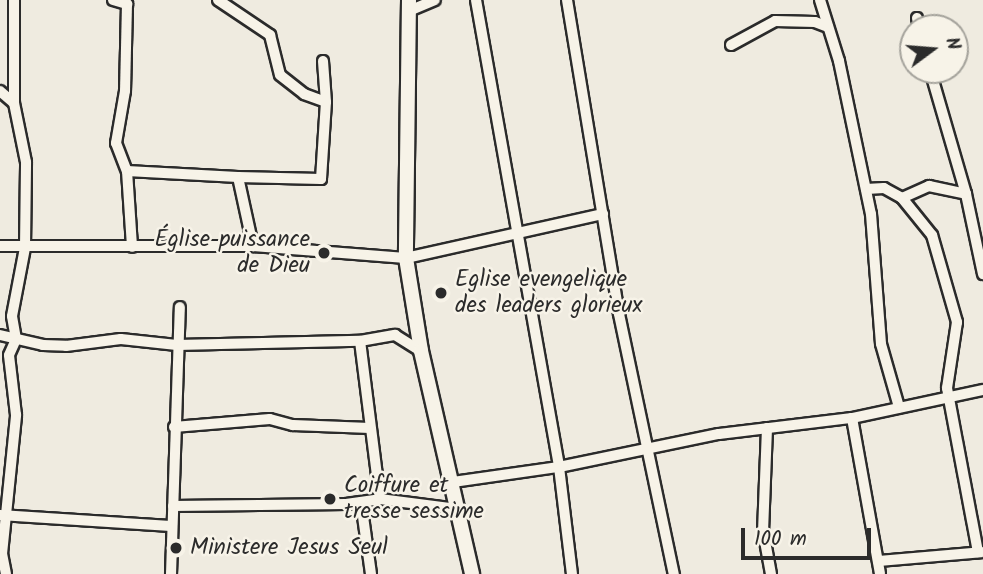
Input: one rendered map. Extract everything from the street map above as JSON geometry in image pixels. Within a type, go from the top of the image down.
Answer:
[{"type":"street","points":[[6,574],[2,554],[13,436],[9,355],[16,339],[12,316],[25,248],[26,162],[14,103],[14,0]]},
{"type":"street","points":[[113,0],[127,4],[125,91],[116,143],[127,171],[132,247]]},
{"type":"street","points":[[218,0],[270,35],[280,75],[304,94],[326,102]]},
{"type":"street","points":[[435,0],[409,6],[406,258],[421,351],[472,574]]},
{"type":"street","points":[[475,0],[559,467],[572,574]]},
{"type":"street","points":[[567,0],[603,214],[674,574]]},
{"type":"street","points":[[820,0],[839,61],[866,189],[881,344],[899,407]]},
{"type":"street","points":[[731,45],[775,20],[815,22],[828,27]]},
{"type":"street","points":[[127,171],[321,179],[326,102],[323,61]]},
{"type":"street","points":[[934,84],[966,194],[983,274]]},
{"type":"street","points":[[0,91],[14,103]]},
{"type":"street","points":[[238,177],[253,246]]},
{"type":"street","points":[[902,198],[929,186],[966,194]]},
{"type":"street","points":[[866,189],[884,188],[902,198],[932,235],[944,265],[958,334],[947,374],[981,552],[878,561]]},
{"type":"street","points":[[0,246],[253,246],[406,258],[603,214]]},
{"type":"street","points":[[171,574],[180,307]]},
{"type":"street","points":[[0,335],[43,345],[121,339],[177,345],[360,341],[395,335],[421,351]]},
{"type":"street","points":[[360,341],[380,499]]},
{"type":"street","points":[[453,482],[559,467],[649,447],[767,428],[852,418],[983,390]]},
{"type":"street","points":[[852,418],[880,574]]},
{"type":"street","points":[[174,427],[270,419],[293,425],[370,428]]},
{"type":"street","points":[[767,428],[763,530],[771,574]]},
{"type":"street","points":[[0,435],[13,436]]},
{"type":"street","points":[[173,506],[361,502],[380,499],[457,509]]},
{"type":"street","points":[[361,502],[371,574]]},
{"type":"street","points":[[4,515],[171,526]]},
{"type":"place","name":"Église puissance de Dieu","points":[[324,253]]},
{"type":"place","name":"Eglise evengelique des leaders glorieux","points":[[441,293]]},
{"type":"place","name":"Coiffure et tresse sessime","points":[[330,499]]},
{"type":"place","name":"Ministere Jesus Seul","points":[[176,548]]}]
